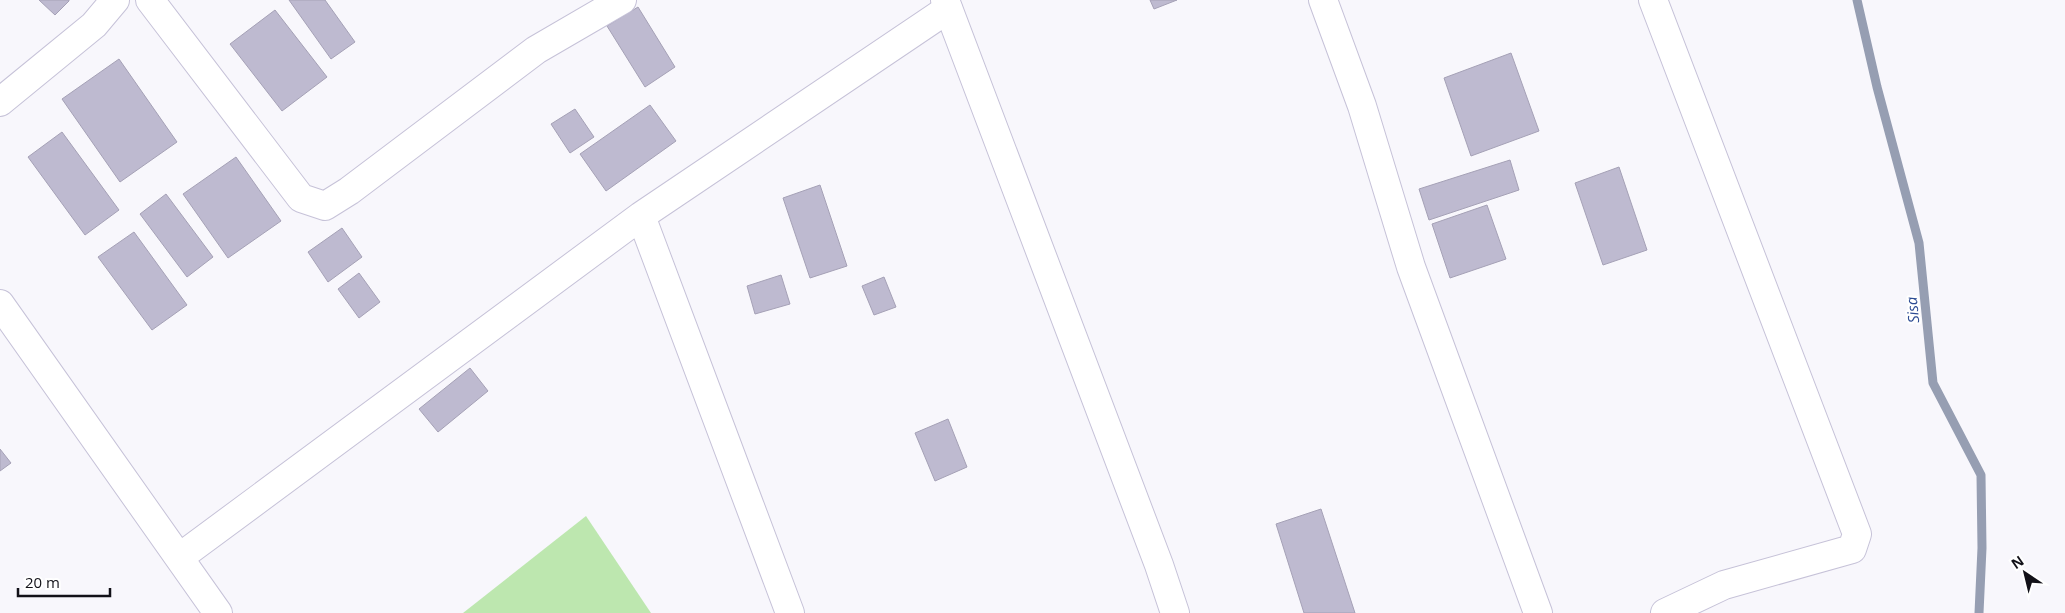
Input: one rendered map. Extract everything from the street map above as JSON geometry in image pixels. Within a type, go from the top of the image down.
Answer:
[{"type":"street","points":[[0,102],[94,25],[115,0]]},
{"type":"street","points":[[150,0],[301,198],[325,206],[349,191],[536,50],[622,0]]},
{"type":"street","points":[[1323,0],[1362,106],[1411,267],[1538,613]]},
{"type":"street","points":[[1653,0],[1857,534],[1852,548],[1724,585],[1665,613]]},
{"type":"street","points":[[180,557],[641,216],[947,4],[1159,565],[1175,613]]},
{"type":"street","points":[[641,216],[790,613]]},
{"type":"street","points":[[0,304],[218,613]]},
{"type":"green space","points":[[586,516],[651,613],[463,613]]},
{"type":"building","points":[[39,0],[69,0],[69,1],[55,15]]},
{"type":"building","points":[[289,0],[325,0],[355,42],[331,59]]},
{"type":"building","points":[[1150,0],[1177,0],[1154,9]]},
{"type":"building","points":[[638,7],[675,67],[645,87],[607,26]]},
{"type":"building","points":[[275,10],[327,77],[282,111],[230,44]]},
{"type":"building","points":[[1511,53],[1539,131],[1471,156],[1444,78]]},
{"type":"building","points":[[119,59],[177,142],[120,182],[62,99]]},
{"type":"building","points":[[650,105],[676,141],[606,191],[580,154]]},
{"type":"building","points":[[575,109],[594,137],[570,153],[551,124]]},
{"type":"building","points":[[62,132],[119,210],[85,235],[28,157]]},
{"type":"building","points":[[236,157],[281,221],[228,258],[183,194]]},
{"type":"building","points":[[1510,160],[1519,190],[1429,220],[1419,189]]},
{"type":"building","points":[[1619,167],[1647,250],[1603,265],[1575,183]]},
{"type":"building","points":[[820,185],[847,266],[810,278],[783,198]]},
{"type":"building","points":[[166,194],[213,257],[187,277],[140,214]]},
{"type":"building","points":[[1487,205],[1506,259],[1450,278],[1432,224]]},
{"type":"building","points":[[342,228],[362,257],[328,282],[308,252]]},
{"type":"building","points":[[134,232],[187,305],[152,330],[98,257]]},
{"type":"building","points":[[359,273],[380,302],[359,318],[338,289]]},
{"type":"building","points":[[781,275],[790,304],[755,314],[747,286]]},
{"type":"building","points":[[884,277],[896,307],[874,315],[862,286]]},
{"type":"building","points":[[470,368],[488,391],[438,432],[419,409]]},
{"type":"building","points":[[948,419],[967,467],[935,481],[915,433]]},
{"type":"building","points":[[0,449],[11,463],[0,471]]},
{"type":"building","points":[[1321,509],[1355,613],[1304,613],[1276,524]]},
{"type":"waterway","name":"Sisa","points":[[1857,0],[1877,87],[1919,243],[1933,383],[1981,475],[1982,548],[1979,613]]}]
